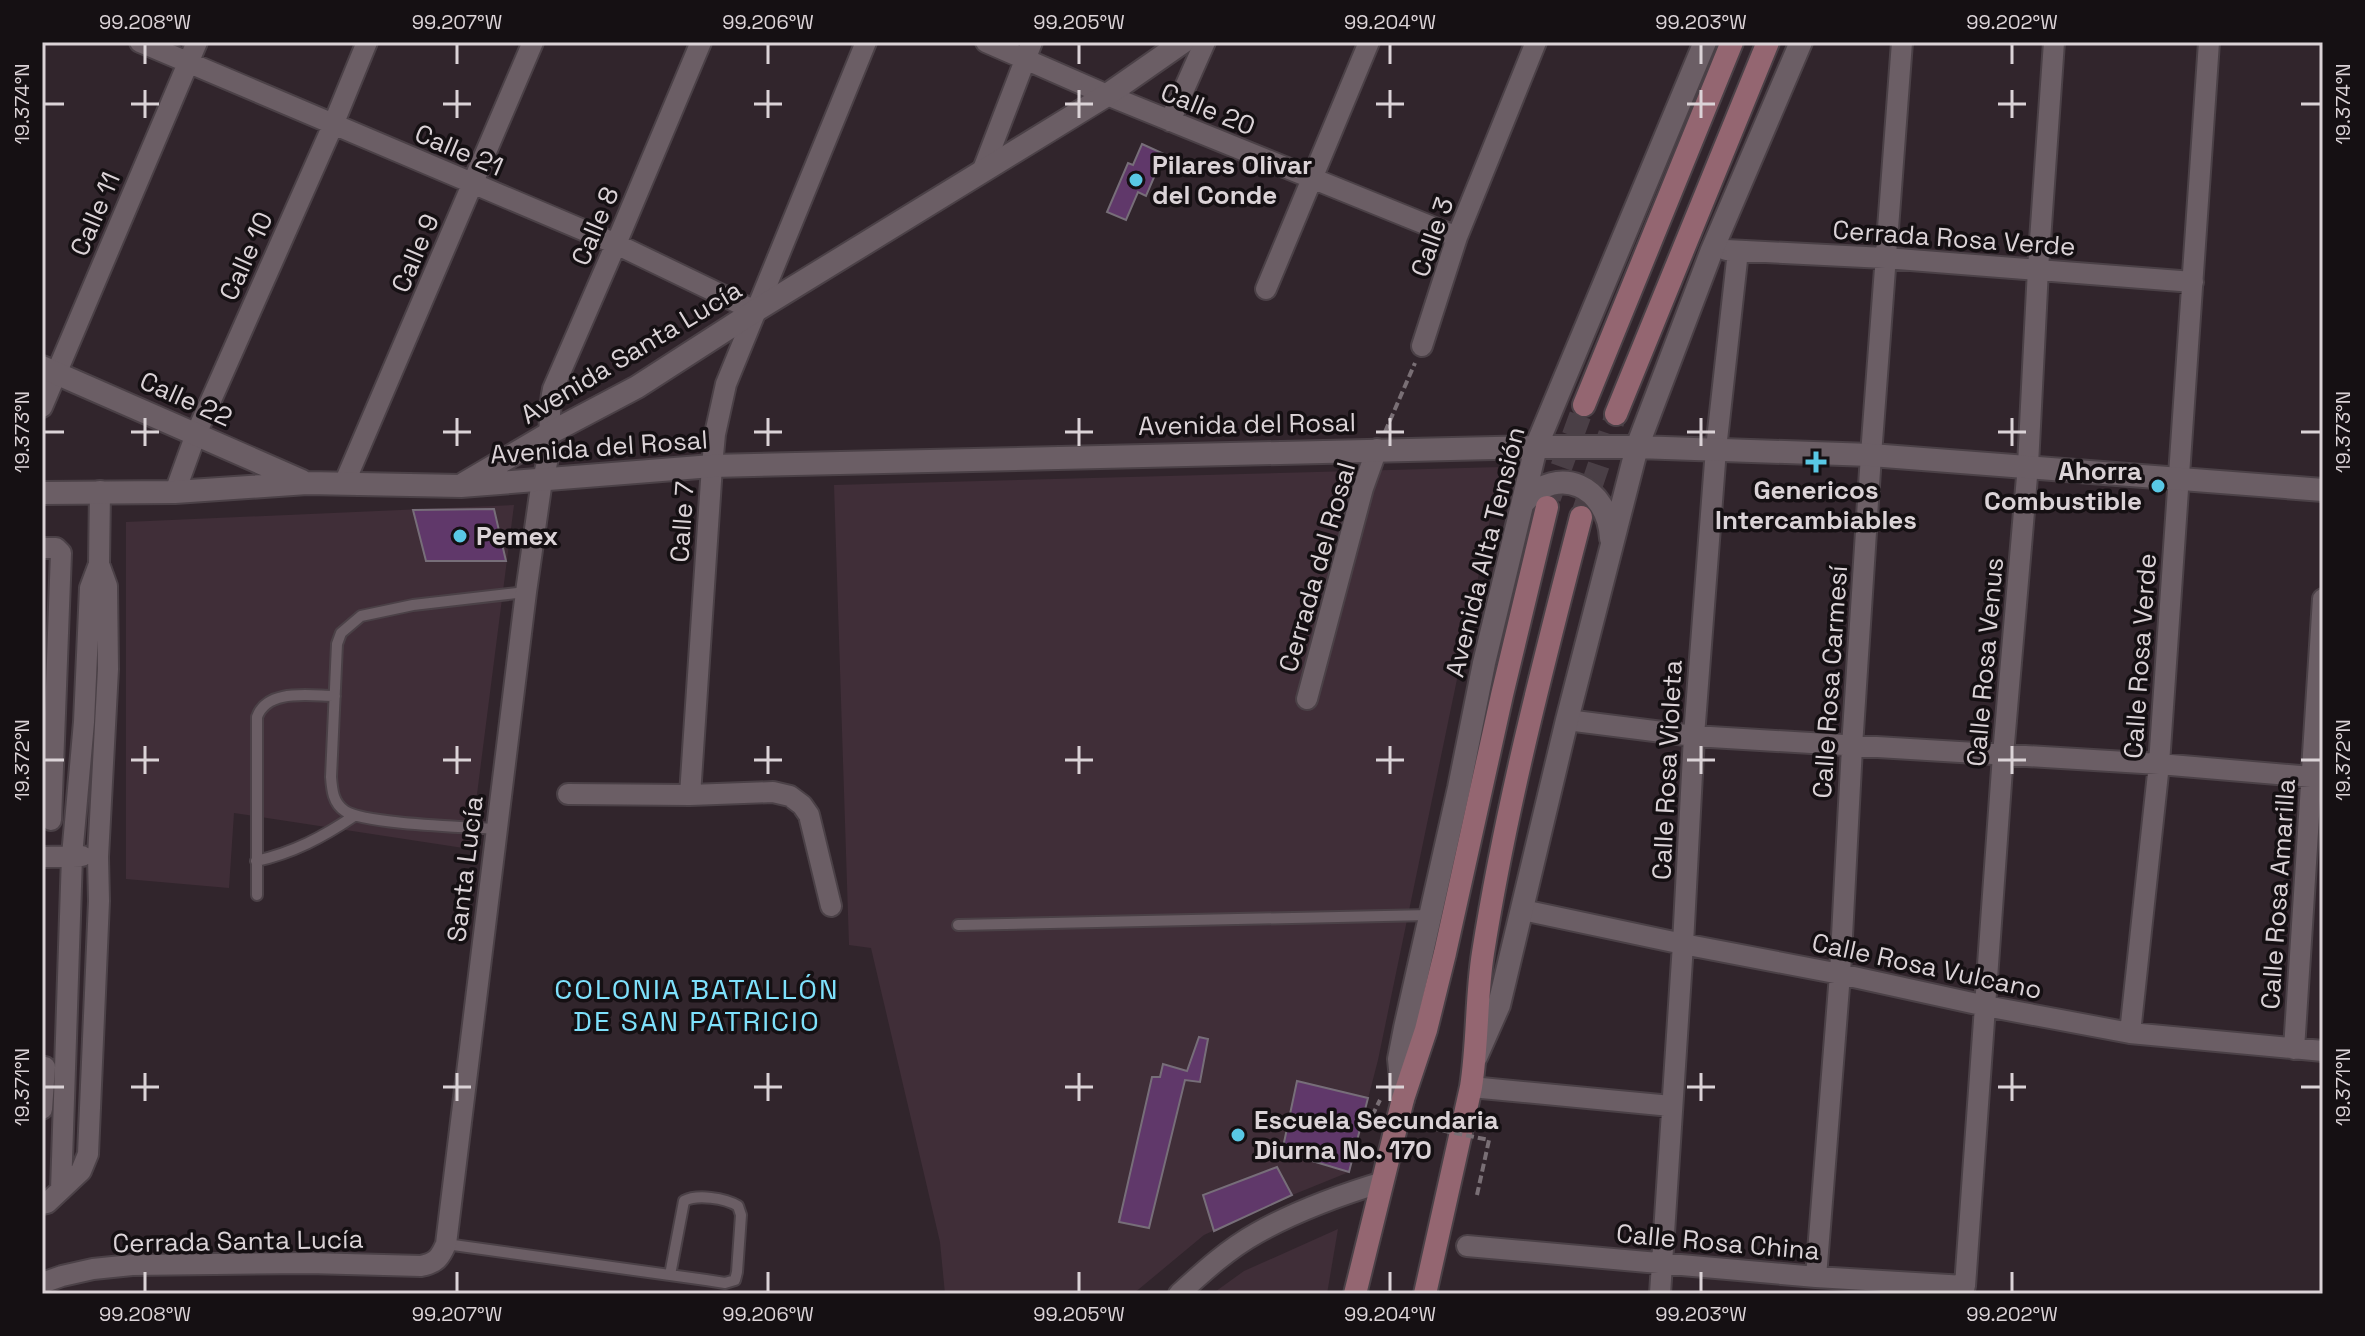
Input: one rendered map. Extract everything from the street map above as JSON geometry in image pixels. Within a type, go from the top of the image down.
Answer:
[{"type":"main road","points":[[1584,405],[1732,42]]},
{"type":"main road","points":[[1616,414],[1768,42]]},
{"type":"main road","name":"Avenida Alta Tensión","points":[[1355,1294],[1403,1099],[1426,1030],[1445,953],[1547,507]]},
{"type":"main road","points":[[1425,1294],[1471,1087],[1476,1057],[1482,957],[1501,853],[1534,700],[1581,517]]},
{"type":"street","name":"Calle 21","points":[[140,42],[616,244],[755,311]]},
{"type":"street","name":"Calle 11","points":[[42,407],[49,370],[197,42]]},
{"type":"street","name":"Calle 10","points":[[175,492],[196,434],[367,42]]},
{"type":"street","name":"Calle 9","points":[[344,484],[533,42]]},
{"type":"street","name":"Calle 8","points":[[550,433],[553,389],[701,42]]},
{"type":"street","name":"Calle 7","points":[[690,795],[712,466],[715,434],[726,384],[866,42]]},
{"type":"street","name":"Calle 20","points":[[986,42],[1028,50],[1107,95],[1457,237]]},
{"type":"street","name":"Avenida Santa Lucía","points":[[461,486],[550,433],[637,387],[1107,95],[1183,42]]},
{"type":"street","points":[[1170,121],[1205,42]]},
{"type":"street","points":[[1266,289],[1369,42]]},
{"type":"street","name":"Calle 3","points":[[1422,346],[1457,237],[1536,42]]},
{"type":"street","name":"Avenida Alta Tensión","points":[[1403,1099],[1399,1059],[1484,663],[1536,447],[1705,42]]},
{"type":"street","points":[[1476,1057],[1499,1005],[1567,720],[1637,447],[1712,250],[1801,42]]},
{"type":"street","name":"Calle Rosa Carmesí","points":[[1816,1277],[1840,974],[1871,455],[1902,42]]},
{"type":"street","name":"Calle Rosa Venus","points":[[1968,1290],[2003,755],[2028,465],[2054,42]]},
{"type":"street","name":"Calle Rosa Verde","points":[[2130,1033],[2159,764],[2209,42]]},
{"type":"street","points":[[982,172],[1028,50]]},
{"type":"street","name":"Cerrada Rosa Verde","points":[[1712,250],[1885,258],[2193,282]]},
{"type":"street","name":"Calle Rosa Violeta","points":[[1660,1294],[1694,736],[1716,449],[1738,251]]},
{"type":"street","name":"Calle 22","points":[[49,370],[307,483]]},
{"type":"street","name":"Santa Lucía","points":[[440,1253],[526,592],[542,480],[548,466],[550,433]]},
{"type":"street","name":"Avenida del Rosal","points":[[461,486],[712,466],[1377,449],[1637,447],[1871,455],[2323,490]]},
{"type":"street","name":"Cerrada del Rosal","points":[[1307,699],[1363,488],[1377,449]]},
{"type":"street","points":[[1523,503],[1532,492],[1547,484],[1565,482],[1581,487],[1595,496],[1605,510],[1611,543]]},
{"type":"street","points":[[42,493],[175,492],[307,483],[461,486]]},
{"type":"street","points":[[61,1190],[72,856],[84,722],[90,588],[99,564],[100,491]]},
{"type":"street","points":[[51,820],[49,685],[52,551]]},
{"type":"street","points":[[42,1204],[81,1171],[88,1154],[108,669],[107,586],[99,564]]},
{"type":"street","name":"Calle Rosa Amarilla","points":[[2294,1049],[2317,777],[2323,599]]},
{"type":"street","points":[[1567,720],[1694,736],[2159,764],[2317,777]]},
{"type":"street","points":[[568,794],[773,792],[790,796],[809,815],[831,906]]},
{"type":"street","points":[[42,857],[98,857]]},
{"type":"street","name":"Calle Rosa Vulcano","points":[[1523,910],[2130,1033],[2323,1051]]},
{"type":"street","points":[[42,1109],[45,1067]]},
{"type":"street","points":[[1471,1087],[1671,1106]]},
{"type":"street","points":[[1179,1294],[1213,1263],[1256,1233],[1342,1195],[1383,1182]]},
{"type":"street","name":"Calle Rosa China","points":[[1467,1246],[1968,1290]]},
{"type":"street","name":"Cerrada Santa Lucía","points":[[42,1283],[93,1269],[132,1265],[309,1263],[411,1267],[440,1253]]},
{"type":"lane","points":[[496,829],[354,816],[338,805],[332,791],[337,644],[341,633],[361,616],[413,605],[526,592]]},
{"type":"lane","points":[[257,895],[257,717],[261,707],[275,698],[335,696]]},
{"type":"lane","points":[[256,861],[283,855],[305,845],[354,816]]},
{"type":"lane","points":[[958,925],[1430,915]]},
{"type":"lane","points":[[440,1253],[733,1282],[741,1215],[738,1206],[729,1201],[698,1198],[684,1201],[670,1275]]},
{"type":"path","points":[[1377,449],[1422,346]]},
{"type":"path","points":[[1372,1116],[1489,1140],[1477,1195]]},
{"type":"shaded area","points":[[1501,467],[1378,1060],[1349,1172],[1204,1235],[1133,1294],[945,1294],[940,1242],[871,948],[849,945],[834,485]]},
{"type":"shaded area","points":[[514,505],[470,849],[234,813],[229,888],[126,879],[126,522]]},
{"type":"shaded area","points":[[1338,1229],[1327,1294],[1212,1294],[1244,1271]]},
{"type":"building","name":"Pilares Olivar del Conde","points":[[1142,144],[1164,154],[1146,196],[1138,192],[1126,220],[1107,212],[1128,163],[1133,165]]},
{"type":"building","name":"Pemex","points":[[494,509],[506,561],[426,561],[413,510]]},
{"type":"building","points":[[1199,1037],[1208,1039],[1200,1082],[1185,1080],[1149,1228],[1119,1222],[1152,1077],[1160,1077],[1163,1064],[1187,1071]]},
{"type":"building","points":[[1297,1081],[1368,1098],[1349,1172],[1282,1152]]},
{"type":"building","points":[[1277,1167],[1292,1195],[1214,1231],[1203,1195]]},
{"type":"tunnel","points":[[1550,498],[1584,405]]},
{"type":"tunnel","points":[[1581,517],[1616,414]]},
{"type":"place","name":"Pilares Olivar del Conde","points":[[1136,180]]},
{"type":"place","name":"Genericos Intercambiables","points":[[1816,462]]},
{"type":"place","name":"Ahorra Combustible","points":[[2158,486]]},
{"type":"place","name":"Pemex","points":[[460,536]]},
{"type":"place","name":"Escuela Secundaria Diurna No. 170","points":[[1238,1135]]},
{"type":"district","name":"COLONIA BATALLÓN DE SAN PATRICIO","points":[[697,1005]]}]
